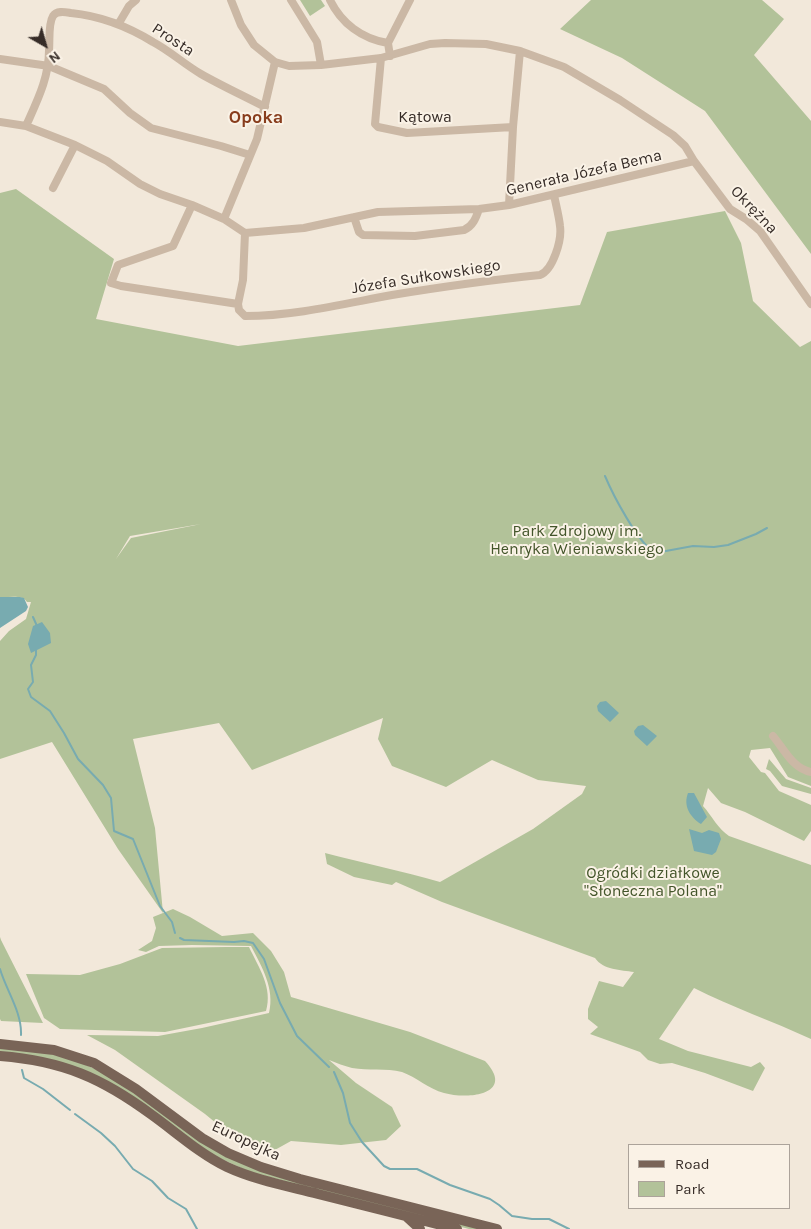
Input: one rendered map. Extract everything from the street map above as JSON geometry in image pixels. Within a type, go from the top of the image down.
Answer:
[{"type":"main road","name":"Europejka","points":[[0,1044],[54,1050],[94,1063],[136,1089],[202,1138],[228,1152],[261,1166],[300,1179],[497,1229]]},
{"type":"main road","name":"Europejka","points":[[0,1056],[25,1058],[62,1066],[94,1078],[133,1102],[210,1158],[238,1172],[456,1229]]},
{"type":"main road","points":[[404,1216],[420,1229]]},
{"type":"street","points":[[119,23],[129,6],[136,0]]},
{"type":"street","points":[[224,219],[257,139],[275,62],[254,46],[241,25],[231,0]]},
{"type":"street","points":[[291,0],[317,42],[321,65]]},
{"type":"street","points":[[330,0],[349,26],[382,42],[388,42]]},
{"type":"street","points":[[390,56],[388,42],[410,0]]},
{"type":"street","name":"Prosta","points":[[49,66],[52,17],[60,12],[89,15],[119,23],[154,42],[199,73],[265,107]]},
{"type":"street","name":"Okrężna","points":[[275,62],[289,66],[321,65],[381,58],[430,44],[446,43],[486,44],[520,51],[564,67],[620,100],[685,146],[730,209],[760,231],[811,304]]},
{"type":"street","points":[[509,205],[520,51]]},
{"type":"street","name":"Kątowa","points":[[381,58],[375,124],[378,127],[407,134],[513,128]]},
{"type":"street","points":[[0,59],[49,66],[104,89],[130,113],[151,128],[250,155]]},
{"type":"street","points":[[26,126],[43,86],[49,66]]},
{"type":"street","points":[[0,122],[26,126],[75,145],[107,161],[140,184],[160,194],[224,219],[245,233],[243,280],[238,304]]},
{"type":"street","points":[[53,188],[75,145]]},
{"type":"street","name":"Generała Józefa Bema","points":[[245,233],[304,228],[378,212],[480,209],[509,205],[694,161]]},
{"type":"street","name":"Józefa Sułkowskiego","points":[[192,205],[173,246],[118,265],[111,283],[238,304],[239,310],[244,316],[284,314],[432,288],[540,275],[549,268],[557,247],[560,228],[554,195]]},
{"type":"street","points":[[354,217],[359,232],[363,235],[415,236],[469,228],[480,209]]},
{"type":"street","points":[[773,736],[800,769],[811,772]]},
{"type":"green space","points":[[300,0],[321,0],[325,6],[310,16]]},
{"type":"green space","points":[[591,0],[762,0],[784,19],[754,55],[811,121],[811,254],[705,111],[622,58],[560,29]]},
{"type":"green space","name":"Park Zdrojowy im. Henryka Wieniawskiego","points":[[16,189],[114,259],[96,319],[238,346],[580,305],[607,232],[725,211],[741,243],[753,301],[800,347],[811,341],[811,786],[788,777],[770,748],[751,750],[749,757],[779,791],[811,805],[811,831],[804,841],[745,812],[721,803],[708,788],[703,806],[718,826],[729,836],[811,865],[811,1039],[694,988],[659,1039],[688,1051],[751,1067],[760,1062],[765,1068],[753,1091],[672,1063],[660,1064],[648,1060],[640,1052],[590,1034],[598,1027],[588,1019],[588,1009],[599,981],[623,987],[634,972],[607,967],[595,958],[442,902],[396,882],[392,885],[354,877],[327,864],[325,853],[440,882],[533,829],[582,794],[586,786],[538,780],[492,760],[446,787],[392,766],[378,739],[383,718],[252,770],[219,723],[133,739],[155,828],[163,913],[118,849],[52,742],[0,759],[0,641],[9,631],[26,619],[31,602],[27,602],[19,597],[0,597],[0,193]],"holes":[[[201,524],[131,538],[116,559],[130,536]]]},
{"type":"green space","points":[[769,759],[786,779],[811,788],[811,794],[782,786],[770,771],[766,769]]},
{"type":"green space","points":[[173,909],[222,936],[253,933],[271,951],[284,972],[291,997],[410,1032],[485,1061],[493,1072],[495,1081],[492,1087],[486,1092],[476,1095],[454,1095],[438,1091],[402,1072],[352,1068],[329,1060],[356,1083],[392,1107],[401,1126],[386,1140],[341,1145],[291,1141],[273,1151],[233,1137],[205,1114],[115,1050],[87,1035],[158,1036],[269,1013],[269,987],[251,946],[159,946],[146,952],[138,950],[152,941],[156,928],[153,917]]},
{"type":"green space","points":[[0,937],[43,1023],[1,1021],[0,1019]]},
{"type":"green space","points":[[249,947],[264,978],[268,994],[266,1011],[165,1032],[60,1029],[44,1018],[26,974],[80,975],[120,964],[162,948]]},
{"type":"green space","points":[[0,1047],[39,1051],[75,1060],[106,1074],[214,1149],[482,1229],[469,1229],[250,1172],[215,1156],[117,1087],[0,1052]]},
{"type":"water","points":[[0,597],[24,598],[28,607],[26,611],[0,628]]},
{"type":"water","points":[[42,622],[50,633],[51,643],[31,653],[28,644],[33,626]]},
{"type":"water","points":[[606,701],[619,713],[610,722],[598,711],[597,706],[600,702]]},
{"type":"water","points":[[643,725],[657,736],[647,746],[635,735],[634,731],[638,726]]},
{"type":"water","points":[[688,793],[694,793],[707,817],[701,824],[688,811],[686,802]]},
{"type":"water","points":[[689,829],[702,833],[709,830],[719,833],[721,839],[716,852],[712,855],[694,851]]},
{"type":"waterway","points":[[605,476],[634,529],[648,548],[655,553],[693,546],[714,547],[728,545],[767,528]]},
{"type":"waterway","points":[[33,617],[37,626]]},
{"type":"waterway","points":[[36,649],[36,655],[31,665],[33,682],[28,689],[31,697],[50,711],[78,759],[103,785],[111,798],[114,831],[133,839],[160,906],[172,922],[175,933]]},
{"type":"waterway","points":[[180,938],[184,940],[244,941],[253,943],[264,959],[280,1003],[297,1036],[329,1067]]},
{"type":"waterway","points":[[0,969],[19,1018],[21,1035]]},
{"type":"waterway","points":[[22,1070],[24,1078],[43,1089],[70,1110]]},
{"type":"waterway","points":[[334,1072],[343,1093],[350,1123],[362,1142],[384,1166],[390,1169],[417,1169],[450,1185],[490,1199],[512,1216],[549,1219],[569,1229]]},
{"type":"waterway","points":[[75,1114],[115,1146],[133,1169],[152,1181],[168,1198],[186,1209],[197,1229]]},
{"type":"district","name":"Opoka","points":[[256,118]]},
{"type":"park label","name":"Ogródki działkowe \"Słoneczna Polana\"","points":[[653,882]]}]
